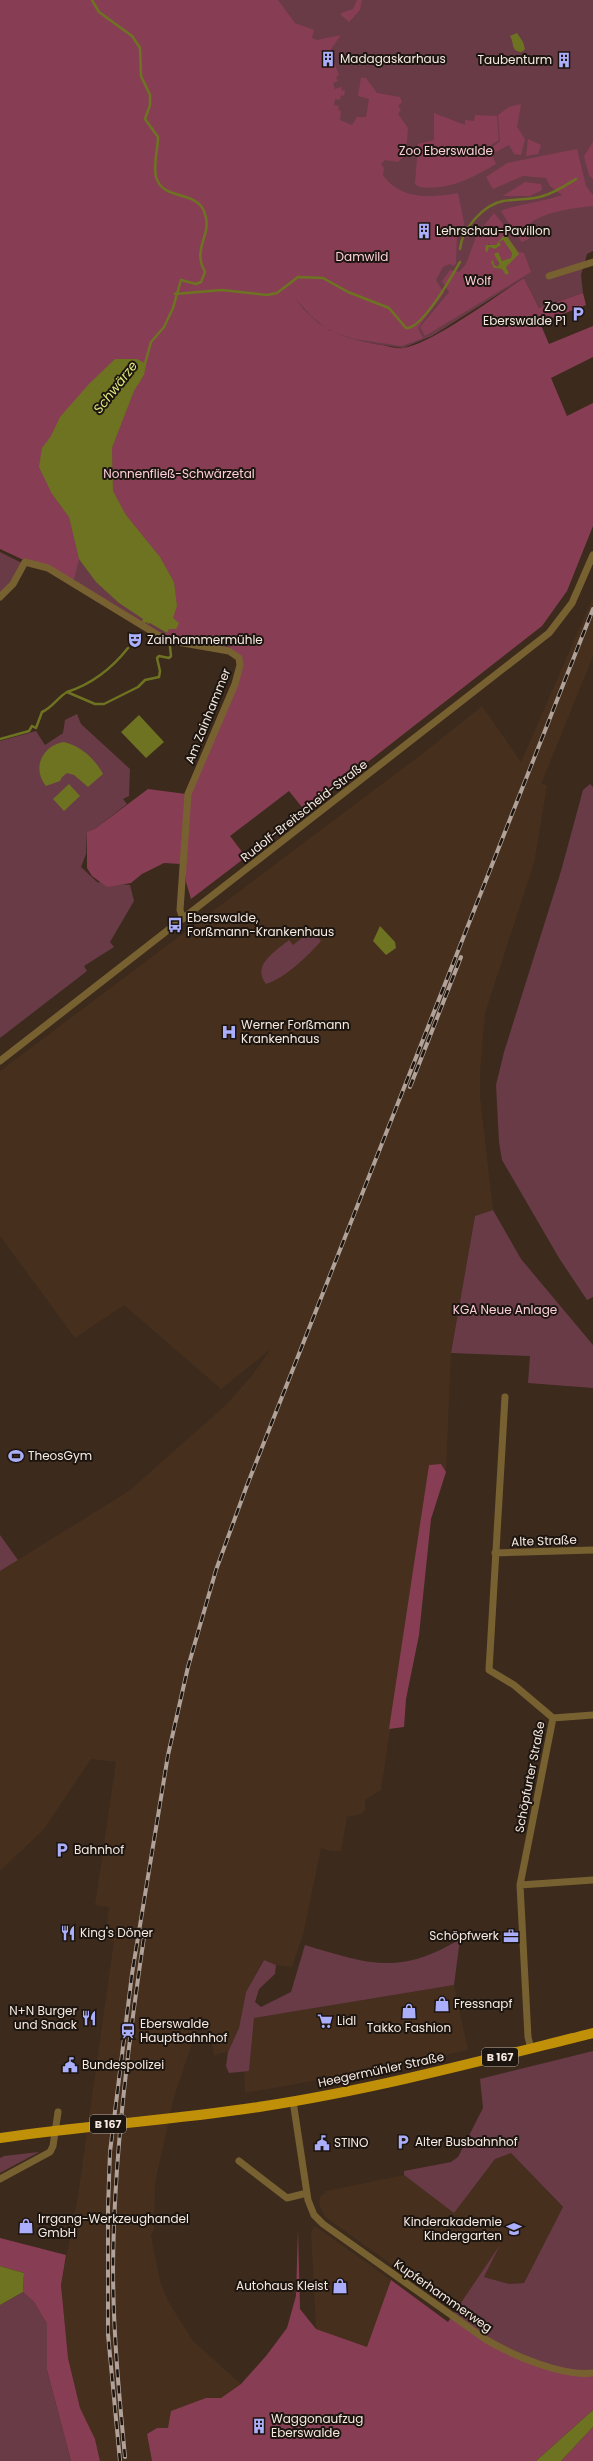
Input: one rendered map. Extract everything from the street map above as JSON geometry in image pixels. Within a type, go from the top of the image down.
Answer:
[{"type":"main road","name":"Heegermühler Straße","points":[[0,2138],[45,2131],[171,2118],[293,2101],[416,2077],[593,2033]]},
{"type":"street","points":[[550,276],[593,262]]},
{"type":"street","name":"Rudolf-Breitscheid-Straße","points":[[0,1061],[549,634],[572,603],[593,556]]},
{"type":"street","name":"Am Zainhammer","points":[[0,597],[13,584],[25,562],[48,568],[166,640],[233,652],[239,658],[240,665],[235,684],[188,794],[180,910],[183,919]]},
{"type":"street","name":"Schöpfurter Straße","points":[[505,1397],[489,1670],[514,1685],[553,1718],[520,1885],[528,2037],[531,2049]]},
{"type":"street","name":"Alte Straße","points":[[495,1553],[593,1550]]},
{"type":"street","points":[[553,1718],[593,1715]]},
{"type":"street","points":[[520,1885],[593,1880]]},
{"type":"street","name":"Kupferhammerweg","points":[[293,2101],[307,2193],[314,2215],[323,2224],[485,2339],[505,2351],[535,2362],[573,2372],[593,2373]]},
{"type":"street","points":[[0,2179],[50,2152],[53,2146],[58,2112]]},
{"type":"street","points":[[239,2161],[288,2198],[307,2193]]},
{"type":"shaded area","points":[[593,597],[593,656],[541,784],[547,785],[534,863],[485,1013],[480,1073],[480,1096],[493,1210],[475,1216],[451,1352],[446,1472],[441,1464],[429,1465],[381,1790],[365,1800],[365,1810],[361,1814],[347,1817],[341,1851],[331,1851],[321,1848],[303,1935],[292,1967],[276,1965],[263,1960],[246,1992],[239,2028],[228,2052],[214,2055],[208,2020],[201,2017],[174,2097],[155,2183],[154,2230],[151,2236],[160,2281],[168,2301],[193,2341],[241,2384],[221,2398],[206,2398],[168,2428],[157,2428],[147,2434],[152,2461],[100,2461],[95,2439],[80,2408],[68,2358],[61,2285],[78,2196],[114,1941],[105,1939],[109,1907],[95,1905],[116,1762],[91,1759],[44,1829],[0,1871],[0,1571],[129,1491],[227,1404],[253,1374],[271,1349],[221,1389],[124,1305],[75,1338],[0,1236],[0,1071],[422,754],[482,706],[521,762]]},
{"type":"shaded area","points":[[454,1985],[468,2050],[401,2065],[245,2093],[244,2071],[249,2071],[254,2018]]},
{"type":"shaded area","points":[[511,2153],[563,2208],[524,2283],[509,2284],[484,2277],[498,2249],[456,2310],[325,2217],[319,2204],[320,2197],[326,2191],[404,2175],[454,2212],[495,2159]]},
{"type":"shaded area","points":[[315,2226],[391,2280],[367,2347],[316,2329],[311,2232]]},
{"type":"green space","points":[[0,0],[278,0],[295,23],[314,30],[312,38],[317,40],[341,35],[331,49],[331,53],[322,56],[324,65],[334,62],[339,75],[336,77],[338,81],[333,83],[335,89],[341,87],[342,91],[345,90],[344,96],[341,95],[340,100],[335,99],[334,105],[339,106],[338,110],[341,111],[340,120],[352,125],[357,117],[366,117],[369,99],[358,96],[361,78],[366,78],[377,93],[400,97],[402,102],[398,106],[401,110],[398,114],[408,128],[406,154],[398,162],[385,160],[381,164],[384,168],[383,175],[398,189],[407,193],[437,196],[458,193],[465,227],[457,237],[456,263],[454,266],[449,264],[443,267],[436,280],[444,293],[418,328],[423,338],[402,346],[354,339],[335,332],[356,340],[395,348],[415,345],[447,329],[524,278],[539,308],[583,293],[586,305],[540,323],[549,344],[593,326],[593,357],[551,378],[567,416],[593,403],[593,526],[567,591],[542,626],[305,811],[289,791],[230,836],[246,857],[191,899],[186,882],[190,794],[242,667],[229,647],[230,642],[225,638],[201,636],[199,644],[158,634],[167,633],[177,606],[174,582],[160,557],[126,515],[113,491],[112,448],[134,391],[144,375],[115,359],[80,395],[52,494],[69,517],[79,559],[73,583],[0,549]],"holes":[[[295,298],[311,316],[324,326],[312,318]]]},
{"type":"green space","points":[[260,0],[593,0],[593,251],[587,254],[581,275],[583,293],[539,308],[524,278],[432,336],[403,348],[355,341],[330,331],[314,320],[248,653],[164,636],[112,603],[73,583],[32,431]]},
{"type":"green space","points":[[357,0],[362,0],[360,10],[349,22],[341,15],[341,13],[353,9]]},
{"type":"green space","points":[[521,104],[517,127],[525,139],[521,155],[514,154],[509,145],[494,153],[492,148],[500,141],[498,115],[509,107]]},
{"type":"green space","name":"Zoo Eberswalde","points":[[434,113],[465,125],[465,120],[474,121],[475,115],[497,116],[499,140],[488,147],[496,164],[478,174],[450,185],[430,188],[419,187],[415,184],[418,144],[434,140]]},
{"type":"green space","points":[[528,139],[541,145],[538,154],[526,156]]},
{"type":"green space","points":[[593,142],[593,179],[589,175],[584,156]]},
{"type":"green space","points":[[577,149],[586,186],[593,195],[593,206],[548,214],[539,218],[526,227],[529,239],[522,242],[501,211],[562,195],[550,186],[546,178],[523,176],[493,189],[486,177],[507,163]]},
{"type":"green space","points":[[525,182],[541,184],[542,190],[530,196],[503,196]]},
{"type":"green space","name":"Wolf","points":[[494,213],[503,224],[502,231],[506,236],[500,242],[503,240],[512,253],[511,258],[502,261],[497,252],[498,267],[495,267],[493,260],[494,268],[502,269],[509,273],[506,267],[514,258],[508,238],[519,252],[524,253],[531,272],[425,336],[420,327],[449,292],[442,281],[450,270],[459,272],[466,264],[477,234]],"holes":[[[499,242],[499,247],[495,249],[489,247],[487,250],[488,244],[494,246]]]},
{"type":"green space","points":[[0,552],[22,563],[11,583],[0,595]]},
{"type":"green space","points":[[77,714],[81,724],[130,769],[129,796],[123,799],[127,804],[96,828],[87,832],[86,854],[81,867],[97,882],[130,885],[134,901],[110,942],[114,947],[84,966],[87,971],[0,1038],[0,741],[36,731],[45,745],[63,733],[65,720]]},
{"type":"green space","points":[[590,784],[593,787],[593,1297],[587,1300],[559,1258],[502,1160],[499,1142],[496,1085],[504,1052],[561,871],[583,790]]},
{"type":"green space","points":[[148,789],[186,794],[181,864],[164,863],[142,874],[131,883],[107,887],[92,876],[87,868],[87,832],[96,828]]},
{"type":"green space","points":[[311,927],[321,941],[310,953],[288,972],[266,984],[262,977],[261,971],[267,959],[289,940],[293,945],[307,934],[308,929]]},
{"type":"green space","name":"KGA Neue Anlage","points":[[493,1210],[521,1259],[593,1345],[593,1388],[528,1383],[530,1356],[451,1353],[475,1216]]},
{"type":"green space","points":[[441,1464],[446,1472],[431,1519],[419,1635],[406,1699],[404,1727],[389,1729],[429,1465]]},
{"type":"green space","points":[[0,1535],[18,1560],[0,1571]]},
{"type":"green space","points":[[460,1939],[454,1985],[254,2018],[249,2071],[229,2073],[226,2066],[228,2052],[239,2028],[246,1992],[264,1960],[276,1965],[275,1974],[259,1989],[255,2002],[261,2007],[291,1992],[305,1945],[347,1957],[384,1963],[401,1962],[419,1958],[439,1951]]},
{"type":"green space","points":[[593,2051],[593,2373],[585,2374],[521,2358],[452,2316],[500,2245],[484,2277],[509,2284],[524,2283],[563,2207],[511,2153],[495,2159],[454,2213],[404,2175],[404,2171],[451,2162],[458,2157],[483,2108],[480,2079]]},
{"type":"green space","points":[[39,2152],[0,2173],[0,2158],[4,2156]]},
{"type":"green space","points":[[298,2230],[300,2309],[316,2329],[367,2347],[391,2280],[448,2322],[452,2316],[485,2339],[535,2362],[593,2373],[593,2410],[536,2461],[152,2461],[147,2434],[157,2428],[168,2428],[171,2411],[206,2398],[221,2398],[241,2384],[266,2356],[287,2328],[296,2296]]},
{"type":"green space","points":[[0,2238],[66,2255],[61,2285],[68,2358],[80,2408],[95,2439],[100,2461],[71,2461],[47,2370],[47,2324],[34,2302],[23,2292],[24,2273],[0,2266]]},
{"type":"green space","points":[[23,2292],[34,2302],[47,2324],[47,2370],[71,2461],[0,2461],[0,2305]]},
{"type":"green space","points":[[593,2427],[593,2461],[561,2461],[562,2460]]},
{"type":"water","points":[[517,33],[523,42],[525,49],[522,52],[514,49],[510,36]]},
{"type":"water","points":[[503,236],[507,236],[519,254],[506,267],[509,273],[506,275],[502,269],[494,268],[491,262],[493,260],[494,265],[498,267],[499,263],[494,254],[498,252],[502,261],[511,258],[512,253],[503,240],[499,242],[501,245],[495,249],[489,247],[487,253],[485,249],[486,245],[496,245]]},
{"type":"water","points":[[115,359],[137,359],[146,364],[144,375],[134,391],[112,448],[113,491],[126,515],[160,557],[174,582],[177,606],[173,618],[179,623],[176,629],[169,629],[167,633],[150,623],[147,624],[148,622],[145,623],[142,621],[143,619],[119,603],[96,582],[79,559],[69,517],[52,494],[39,467],[42,448],[51,436],[60,417],[89,384]]},
{"type":"water","points":[[139,715],[164,742],[146,758],[121,732]]},
{"type":"water","points":[[64,742],[82,750],[92,758],[103,774],[88,787],[74,775],[67,773],[60,781],[46,786],[42,779],[40,765],[45,752],[57,744]]},
{"type":"water","points":[[69,784],[80,796],[64,811],[53,799]]},
{"type":"water","points":[[380,926],[395,942],[396,948],[386,955],[373,941]]},
{"type":"water","points":[[0,2266],[24,2273],[23,2292],[0,2305]]},
{"type":"water","points":[[593,2410],[593,2427],[561,2461],[536,2461]]},
{"type":"waterway","name":"Schwärze","points":[[92,0],[99,12],[132,36],[140,48],[141,76],[150,95],[150,105],[145,119],[158,137],[155,162],[156,177],[165,189],[172,193],[187,197],[200,204],[206,219],[205,234],[200,255],[201,263],[205,272],[201,282],[196,284],[181,280],[173,308],[164,327],[151,342],[144,367]]},
{"type":"waterway","points":[[460,249],[469,226],[488,207],[503,201],[528,199],[547,195],[576,179]]},
{"type":"waterway","points":[[175,294],[222,290],[267,295],[277,293],[298,277],[323,278],[348,292],[389,308],[406,328],[413,326],[428,312],[444,290],[460,262]]},
{"type":"waterway","name":"Schwärze","points":[[0,739],[29,731],[32,726],[36,728],[42,712],[49,708],[67,692],[95,704],[104,704],[138,687],[145,680],[159,677],[160,671],[157,658],[159,656],[169,658],[171,656],[170,647]]},
{"type":"waterway","name":"Schwärze","points":[[67,692],[93,680],[116,662],[128,648]]},
{"type":"railway","points":[[120,2461],[108,2334],[108,2208],[110,2152],[132,1974],[168,1755],[188,1667],[216,1570],[246,1488],[593,609]]},
{"type":"railway","points":[[410,1087],[461,957]]},
{"type":"railway","points":[[125,2457],[115,2339],[113,2267],[114,2226],[123,2102],[144,1937]]},
{"type":"place","name":"Madagaskarhaus","points":[[328,59]]},
{"type":"place","name":"Taubenturm","points":[[564,60]]},
{"type":"place","name":"Lehrschau-Pavillon","points":[[424,231]]},
{"type":"place","name":"Zoo Eberswalde P1","points":[[578,314]]},
{"type":"place","name":"Zainhammermühle","points":[[135,640]]},
{"type":"place","name":"Eberswalde, Forßmann-Krankenhaus","points":[[175,925]]},
{"type":"place","name":"Werner Forßmann Krankenhaus","points":[[229,1032]]},
{"type":"place","name":"TheosGym","points":[[16,1456]]},
{"type":"place","name":"Bahnhof","points":[[62,1850]]},
{"type":"place","name":"King's Döner","points":[[68,1933]]},
{"type":"place","name":"Schöpfwerk","points":[[511,1936]]},
{"type":"place","name":"Fressnapf","points":[[442,2004]]},
{"type":"place","name":"Takko Fashion","points":[[409,2011]]},
{"type":"place","name":"N+N Burger und Snack","points":[[89,2018]]},
{"type":"place","name":"Lidl","points":[[325,2021]]},
{"type":"place","name":"Eberswalde Hauptbahnhof","points":[[128,2031]]},
{"type":"place","name":"Bundespolizei","points":[[70,2065]]},
{"type":"place","name":"Alter Busbahnhof","points":[[403,2142]]},
{"type":"place","name":"STINO","points":[[322,2143]]},
{"type":"place","name":"Irrgang-Werkzeughandel GmbH","points":[[26,2226]]},
{"type":"place","name":"Kinderakademie Kindergarten","points":[[514,2229]]},
{"type":"place","name":"Autohaus Kleist","points":[[340,2286]]},
{"type":"place","name":"Waggonaufzug Eberswalde","points":[[259,2426]]},
{"type":"park label","name":"Damwild","points":[[362,257]]},
{"type":"park label","name":"Nonnenfließ-Schwärzetal","points":[[179,474]]}]
